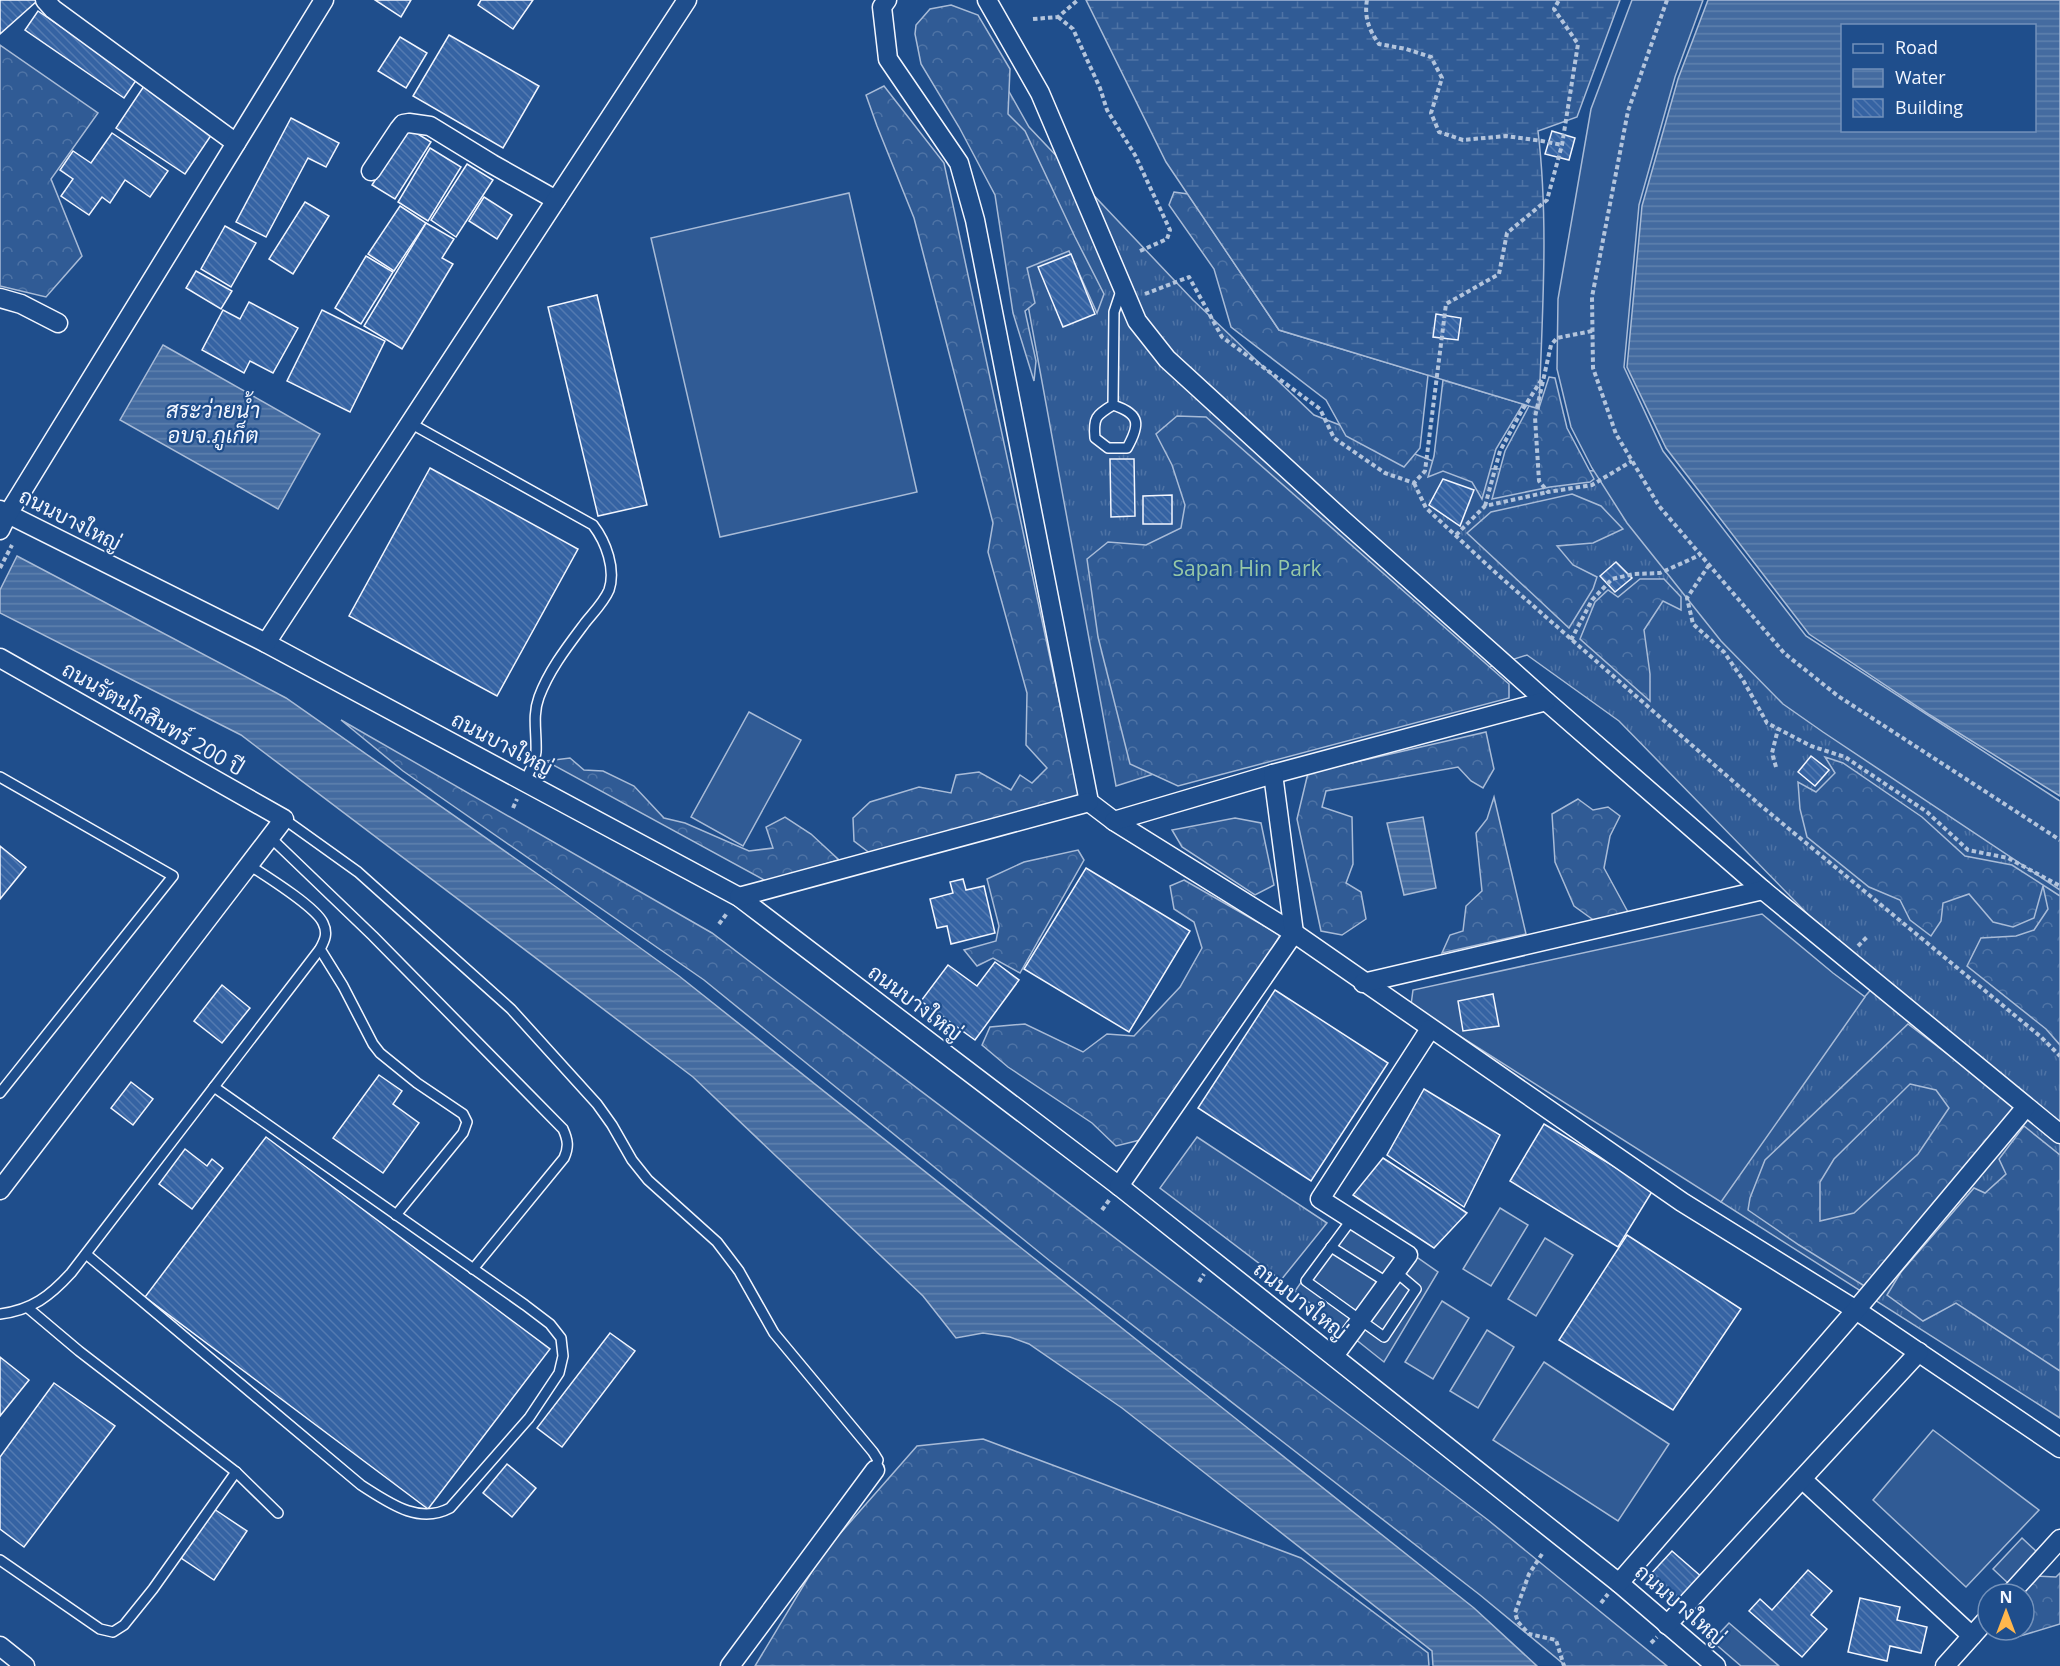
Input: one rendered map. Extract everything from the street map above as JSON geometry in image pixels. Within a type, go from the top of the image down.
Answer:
[{"type":"street","points":[[45,0],[53,9],[236,143]]},
{"type":"street","points":[[6,523],[324,0]]},
{"type":"street","points":[[266,643],[687,0]]},
{"type":"street","points":[[887,0],[882,7],[888,59],[959,163],[975,220],[1089,802],[1114,821],[1294,933],[1682,1202],[1856,1310],[2060,1448]]},
{"type":"street","points":[[987,0],[1040,93],[1137,321],[1167,359],[1352,529],[1763,890],[2060,1134]]},
{"type":"street","points":[[370,171],[403,124],[415,123],[430,126],[556,200]]},
{"type":"street","points":[[0,298],[21,304],[58,323]]},
{"type":"street","name":"ถนนบางใหญ่","points":[[6,523],[266,643],[739,897],[1119,1186],[1619,1583],[1716,1666]]},
{"type":"street","name":"ถนนรัตนโกสินทร์ 200 ปี","points":[[0,658],[284,819]]},
{"type":"street","points":[[1114,821],[1273,774],[1546,701]]},
{"type":"street","points":[[1119,1186],[1294,933],[1273,774]]},
{"type":"street","points":[[739,897],[1089,802]]},
{"type":"street","points":[[0,1190],[284,819]]},
{"type":"street","points":[[1363,983],[1763,890]]},
{"type":"street","points":[[1334,1356],[1408,1255],[1320,1199],[1430,1029]]},
{"type":"street","points":[[1619,1583],[1856,1310],[2026,1107]]},
{"type":"street","points":[[1666,1625],[1919,1352]]},
{"type":"street","points":[[730,1666],[875,1470]]},
{"type":"street","points":[[1802,1479],[1972,1636]]},
{"type":"street","points":[[2021,1582],[2060,1539]]},
{"type":"street","points":[[1945,1666],[1976,1632]]},
{"type":"street","points":[[0,1646],[25,1666]]},
{"type":"lane","points":[[1113,405],[1114,312],[1122,286]]},
{"type":"lane","points":[[1113,405],[1128,410],[1135,420],[1136,432],[1127,447],[1108,448],[1095,438],[1093,425],[1099,414],[1113,405]]},
{"type":"lane","points":[[410,423],[593,525],[603,538],[611,573],[610,588],[545,681],[534,722],[536,755],[525,782]]},
{"type":"lane","points":[[0,1093],[173,876],[2,781]]},
{"type":"lane","points":[[284,819],[358,872],[511,1009],[597,1104],[632,1160],[648,1180],[717,1242],[740,1271],[774,1332],[873,1452],[878,1460],[875,1470]]},
{"type":"lane","points":[[271,838],[374,936],[563,1129],[567,1137],[568,1151],[564,1158],[473,1269]]},
{"type":"lane","points":[[0,1314],[28,1308],[54,1291],[86,1254],[320,950],[326,932],[321,919],[312,910],[249,865]]},
{"type":"lane","points":[[320,950],[380,1053],[417,1083],[463,1114],[467,1122],[456,1143],[396,1215]]},
{"type":"lane","points":[[86,1254],[361,1485],[390,1504],[410,1512],[425,1514],[443,1512],[450,1508],[529,1418],[556,1379],[562,1363],[563,1347],[557,1331],[533,1311],[214,1087]]},
{"type":"lane","points":[[1331,1247],[1416,1289],[1384,1337],[1306,1281],[1331,1247],[1352,1219]]},
{"type":"lane","points":[[28,1308],[79,1351],[236,1472],[278,1514]]},
{"type":"lane","points":[[0,1560],[100,1629],[107,1632],[116,1631],[124,1625],[153,1589],[236,1472]]},
{"type":"path","points":[[1033,19],[1058,17],[1078,0]]},
{"type":"path","points":[[1367,0],[1369,30],[1379,44],[1431,57],[1442,78],[1431,113],[1439,132],[1463,140],[1506,136],[1562,146]]},
{"type":"path","points":[[1413,483],[1425,471],[1446,304],[1500,274],[1507,233],[1547,200],[1562,146],[1578,44],[1554,9],[1558,0]]},
{"type":"path","points":[[1667,0],[1628,111],[1592,297],[1593,368],[1616,434],[1659,506],[1784,653],[1838,696],[2060,840]]},
{"type":"path","points":[[1058,17],[1073,28],[1100,88],[1107,110],[1135,155],[1170,230],[1167,239],[1140,251]]},
{"type":"path","points":[[1158,290],[1188,277],[1222,337],[1320,409],[1334,438],[1385,473],[1413,483],[1426,508],[1571,640],[1760,805],[2041,1037],[2060,1056]]},
{"type":"path","points":[[1548,492],[1539,481],[1535,417],[1551,345],[1557,338],[1592,331]]},
{"type":"path","points":[[1456,535],[1485,506],[1500,452],[1521,412],[1544,377]]},
{"type":"path","points":[[1485,506],[1592,485],[1632,461]]},
{"type":"path","points":[[0,568],[6,523]]},
{"type":"path","points":[[1571,640],[1592,600],[1612,579],[1666,571],[1700,555]]},
{"type":"path","points":[[1709,565],[1687,598],[1693,624],[1724,652],[1767,723],[1811,746],[1845,757],[1927,812],[1968,850],[2008,858],[2060,886]]},
{"type":"path","points":[[1776,767],[1772,753],[1778,729]]},
{"type":"path","points":[[1542,1554],[1529,1575],[1515,1613],[1518,1622],[1529,1634],[1556,1640],[1564,1666]]},
{"type":"green space","points":[[1086,0],[1620,0],[1577,117],[1538,131],[1544,235],[1539,409],[1279,330],[1166,162]]},
{"type":"green space","points":[[951,5],[978,15],[1010,69],[1008,114],[1025,131],[1104,294],[1097,313],[1069,251],[1027,268],[1035,303],[1025,311],[1036,361],[1034,381],[1013,313],[995,195],[959,127],[921,64],[915,34],[916,25],[930,9]]},
{"type":"green space","name":"Sapan Hin Park","points":[[969,21],[1029,127],[1193,300],[1314,415],[1451,468],[1601,471],[2060,881],[2060,1418],[1721,1202],[1776,1096],[1876,984],[1619,721],[1527,655],[1116,786],[1006,185]]},
{"type":"green space","points":[[0,45],[98,113],[51,179],[82,256],[46,297],[0,286]]},
{"type":"green space","points":[[884,86],[944,163],[1080,798],[871,854],[854,841],[853,818],[870,802],[919,787],[951,793],[956,775],[979,772],[1011,790],[1020,775],[1032,783],[1047,768],[1026,745],[1027,693],[988,552],[993,523],[914,218],[866,95]]},
{"type":"green space","points":[[1174,192],[1188,194],[1279,330],[1428,375],[1420,448],[1404,467],[1346,436],[1326,400],[1231,327],[1214,269],[1169,205]]},
{"type":"green space","points":[[1549,377],[1555,378],[1567,428],[1594,479],[1590,482],[1550,487],[1492,499],[1505,451],[1529,406],[1539,408]]},
{"type":"green space","points":[[1443,380],[1523,404],[1496,449],[1482,499],[1472,482],[1443,471],[1428,477],[1434,456]]},
{"type":"green space","points":[[1177,416],[1206,417],[1509,684],[1509,698],[1178,786],[1130,764],[1098,637],[1087,559],[1108,542],[1146,545],[1181,528],[1185,505],[1172,465],[1156,434]]},
{"type":"green space","points":[[1572,494],[1601,506],[1623,529],[1593,543],[1557,546],[1573,565],[1597,577],[1593,589],[1569,628],[1467,533],[1491,512]]},
{"type":"green space","points":[[1640,579],[1664,579],[1681,597],[1681,610],[1663,601],[1644,630],[1650,674],[1650,701],[1580,639],[1595,602],[1608,590],[1618,597]]},
{"type":"green space","points":[[341,720],[712,933],[1488,1520],[1667,1666],[1566,1666],[1480,1595],[1050,1261],[704,980],[403,771]]},
{"type":"green space","points":[[1486,732],[1494,769],[1483,788],[1471,781],[1458,767],[1326,791],[1322,807],[1352,817],[1353,864],[1346,883],[1361,892],[1366,919],[1342,935],[1321,931],[1297,819],[1308,773]]},
{"type":"green space","points":[[1825,757],[1843,763],[1922,817],[1965,856],[2012,865],[2060,896],[2060,1045],[2046,1029],[1967,966],[1981,938],[2016,936],[2034,930],[2048,909],[2043,886],[2034,918],[2013,927],[1993,922],[1969,894],[1943,903],[1941,921],[1931,936],[1910,920],[1900,900],[1869,887],[1807,837],[1800,809],[1798,782],[1816,792],[1835,773]]},
{"type":"green space","points":[[570,758],[584,770],[603,771],[634,786],[664,818],[685,823],[749,851],[773,848],[766,827],[785,817],[811,834],[839,860],[766,881],[546,761]]},
{"type":"green space","points":[[1494,797],[1526,934],[1442,953],[1450,935],[1463,931],[1466,906],[1482,891],[1476,833],[1487,819]]},
{"type":"green space","points":[[1578,799],[1593,810],[1608,807],[1620,816],[1610,836],[1604,868],[1629,914],[1599,924],[1574,906],[1555,862],[1552,814]]},
{"type":"green space","points":[[1235,818],[1261,823],[1274,885],[1255,895],[1182,847],[1172,830]]},
{"type":"green space","points":[[1078,850],[1084,860],[1020,973],[993,958],[977,966],[964,950],[996,941],[999,926],[987,879],[1024,862]]},
{"type":"green space","points":[[1184,880],[1280,935],[1261,969],[1140,1140],[1116,1146],[1092,1123],[1008,1067],[982,1045],[990,1027],[1025,1024],[1083,1052],[1107,1034],[1134,1036],[1180,987],[1202,948],[1194,922],[1174,909],[1170,886]]},
{"type":"green space","points":[[1908,1024],[2017,1107],[1866,1287],[1748,1210],[1750,1198],[1765,1160]],"holes":[[[1910,1084],[1936,1090],[1949,1108],[1918,1154],[1854,1213],[1820,1221],[1820,1182],[1834,1159]]]},
{"type":"green space","points":[[2024,1126],[2060,1155],[2060,1371],[1956,1303],[1923,1321],[1887,1295],[1901,1272],[1974,1188],[1985,1193],[2006,1174],[1999,1159]]},
{"type":"green space","points":[[1197,1137],[1327,1223],[1281,1280],[1160,1188]]},
{"type":"green space","points":[[983,1439],[1301,1558],[1428,1653],[1429,1666],[755,1666],[823,1553],[917,1446]]},
{"type":"green space","points":[[2060,1573],[2060,1624],[2036,1631],[2036,1582],[2029,1582],[2035,1576],[2056,1577]]},
{"type":"shaded area","points":[[1632,0],[1703,0],[1675,77],[1639,205],[1624,367],[1663,451],[1806,636],[2060,801],[2060,890],[1783,704],[1721,641],[1627,523],[1592,468],[1571,427],[1557,369],[1558,299],[1591,109]]},
{"type":"shaded area","points":[[849,193],[917,492],[720,537],[651,238]]},
{"type":"shaded area","points":[[749,712],[801,740],[743,846],[691,817]]},
{"type":"shaded area","points":[[1762,914],[1865,997],[1721,1202],[1411,1005],[1413,990]]},
{"type":"shaded area","points":[[1500,1208],[1528,1225],[1491,1286],[1463,1269]]},
{"type":"shaded area","points":[[1351,1211],[1438,1272],[1384,1362],[1295,1291]]},
{"type":"shaded area","points":[[1545,1238],[1573,1255],[1536,1316],[1508,1299]]},
{"type":"shaded area","points":[[1442,1301],[1469,1318],[1433,1379],[1405,1362]]},
{"type":"shaded area","points":[[1487,1330],[1514,1347],[1478,1408],[1450,1391]]},
{"type":"shaded area","points":[[1544,1362],[1669,1444],[1618,1521],[1493,1440]]},
{"type":"shaded area","points":[[1933,1430],[2039,1510],[1966,1587],[1873,1500]]},
{"type":"shaded area","points":[[2022,1538],[2037,1552],[2011,1582],[2007,1582],[1993,1569]]},
{"type":"shaded area","points":[[1729,1623],[1779,1666],[1741,1666],[1712,1641]]},
{"type":"water","points":[[1708,0],[2060,0],[2060,796],[1930,715],[1809,634],[1666,448],[1627,367],[1642,206],[1678,79]]},
{"type":"water","name":"สระว่ายน้ำ อบจ.ภูเก็ต","points":[[163,345],[320,434],[278,509],[120,420]]},
{"type":"water","points":[[17,556],[286,698],[679,976],[1474,1608],[1537,1666],[1433,1666],[1432,1651],[1122,1408],[1029,1344],[1010,1337],[983,1333],[956,1338],[923,1296],[693,1077],[241,735],[0,613],[0,590]]},
{"type":"water","points":[[1423,817],[1436,888],[1404,895],[1387,823]]},
{"type":"building","points":[[0,0],[36,0],[37,1],[0,34]]},
{"type":"building","points":[[375,0],[411,0],[401,17]]},
{"type":"building","points":[[481,0],[533,0],[513,29],[478,5]]},
{"type":"building","points":[[38,11],[137,79],[124,98],[25,30]]},
{"type":"building","points":[[449,35],[539,86],[503,148],[413,96]]},
{"type":"building","points":[[400,37],[427,53],[406,88],[378,71]]},
{"type":"building","points":[[144,86],[214,131],[185,174],[116,128]]},
{"type":"building","points":[[291,118],[339,143],[326,167],[308,158],[266,237],[236,222]]},
{"type":"building","points":[[408,128],[431,142],[395,199],[372,185]]},
{"type":"building","points":[[1552,131],[1575,138],[1569,160],[1545,154]]},
{"type":"building","points":[[112,133],[168,171],[150,197],[125,180],[110,203],[102,197],[89,215],[61,196],[73,179],[60,170],[73,151],[91,163]]},
{"type":"building","points":[[430,148],[461,167],[428,221],[398,202]]},
{"type":"building","points":[[467,164],[493,180],[456,237],[431,220]]},
{"type":"building","points":[[484,197],[512,215],[497,239],[469,221]]},
{"type":"building","points":[[305,202],[329,216],[293,274],[269,259]]},
{"type":"building","points":[[400,206],[426,223],[394,271],[368,254]]},
{"type":"building","points":[[426,223],[454,239],[442,258],[453,264],[402,349],[364,326]]},
{"type":"building","points":[[225,226],[256,243],[231,287],[201,269]]},
{"type":"building","points":[[1071,254],[1095,314],[1063,327],[1038,267]]},
{"type":"building","points":[[366,256],[393,272],[361,324],[335,308]]},
{"type":"building","points":[[196,271],[232,291],[221,309],[186,288]]},
{"type":"building","points":[[597,295],[647,505],[598,516],[548,307]]},
{"type":"building","points":[[249,302],[298,328],[273,373],[250,361],[244,373],[202,350],[223,310],[240,319]]},
{"type":"building","points":[[322,310],[385,341],[350,412],[287,381]]},
{"type":"building","points":[[1436,314],[1461,318],[1458,340],[1433,337]]},
{"type":"building","points":[[1110,459],[1134,459],[1135,516],[1111,517]]},
{"type":"building","points":[[430,468],[578,549],[497,696],[349,616]]},
{"type":"building","points":[[1443,479],[1474,490],[1460,526],[1429,505]]},
{"type":"building","points":[[1172,495],[1172,524],[1143,524],[1143,496]]},
{"type":"building","points":[[1616,562],[1632,578],[1615,592],[1600,576]]},
{"type":"building","points":[[1811,756],[1829,770],[1815,786],[1798,772]]},
{"type":"building","points":[[0,846],[26,867],[0,899]]},
{"type":"building","points":[[1086,868],[1190,931],[1129,1032],[1024,969]]},
{"type":"building","points":[[963,879],[966,890],[984,886],[995,933],[951,944],[947,926],[937,928],[930,899],[953,893],[950,882]]},
{"type":"building","points":[[995,962],[1019,980],[975,1040],[921,1001],[948,965],[977,986]]},
{"type":"building","points":[[222,985],[250,1008],[222,1043],[194,1021]]},
{"type":"building","points":[[1275,990],[1388,1063],[1311,1181],[1198,1108]]},
{"type":"building","points":[[1493,994],[1499,1026],[1463,1031],[1458,1001]]},
{"type":"building","points":[[379,1075],[402,1091],[393,1104],[419,1123],[383,1173],[333,1138]]},
{"type":"building","points":[[131,1082],[153,1099],[133,1125],[111,1108]]},
{"type":"building","points":[[1424,1089],[1500,1135],[1464,1207],[1387,1155]]},
{"type":"building","points":[[1544,1124],[1653,1190],[1618,1247],[1510,1181]]},
{"type":"building","points":[[266,1137],[550,1349],[428,1509],[145,1297]]},
{"type":"building","points":[[185,1149],[207,1166],[212,1159],[223,1168],[192,1209],[159,1184]]},
{"type":"building","points":[[1383,1158],[1467,1213],[1434,1248],[1353,1195]]},
{"type":"building","points":[[1627,1235],[1741,1309],[1673,1410],[1559,1340]]},
{"type":"building","points":[[610,1333],[635,1351],[562,1447],[537,1428]]},
{"type":"building","points":[[0,1357],[29,1380],[0,1416]]},
{"type":"building","points":[[54,1383],[115,1426],[24,1547],[0,1529],[0,1457]]},
{"type":"building","points":[[507,1464],[536,1488],[512,1517],[483,1493]]},
{"type":"building","points":[[214,1509],[247,1531],[214,1580],[181,1558]]},
{"type":"building","points":[[1672,1551],[1703,1578],[1677,1605],[1648,1577]]},
{"type":"building","points":[[1808,1570],[1832,1591],[1811,1615],[1827,1629],[1802,1657],[1749,1611],[1760,1599],[1772,1610]]},
{"type":"building","points":[[1860,1598],[1900,1607],[1897,1620],[1927,1627],[1921,1653],[1890,1646],[1887,1661],[1848,1652]]}]
